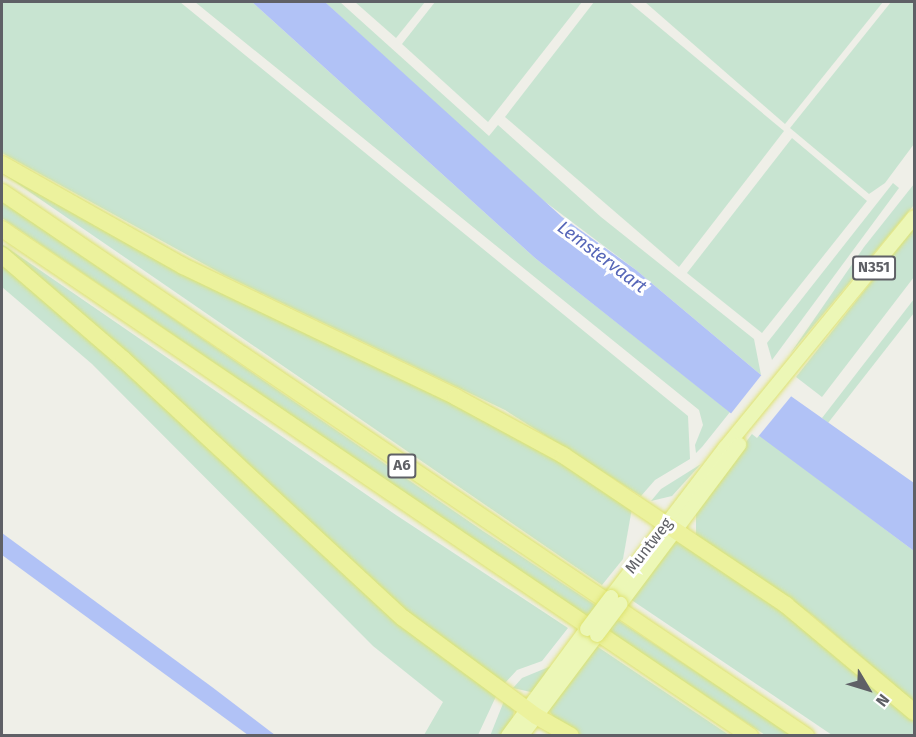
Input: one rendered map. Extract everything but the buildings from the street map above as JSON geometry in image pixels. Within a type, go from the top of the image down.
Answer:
[{"type":"highway","points":[[2,164],[183,266],[514,427],[671,526],[820,631],[915,712]]},
{"type":"highway","name":"A6","points":[[2,192],[806,735]]},
{"type":"highway","name":"A6","points":[[2,229],[750,735]]},
{"type":"highway","points":[[2,255],[131,366],[371,590],[532,712],[571,735]]},
{"type":"main road","name":"Muntweg","points":[[508,735],[532,712],[797,363],[915,217]]},
{"type":"main road","name":"Muntweg","points":[[521,735],[532,712]]},
{"type":"green space","points":[[2,2],[180,2],[688,416],[690,459],[655,480],[641,496],[505,410],[224,275],[2,153]]},
{"type":"green space","points":[[195,2],[252,2],[535,258],[730,412],[702,447],[696,453],[695,445],[703,425],[699,410]]},
{"type":"green space","points":[[325,2],[340,2],[489,136],[498,125],[601,217],[754,339],[761,375],[636,270],[520,183]]},
{"type":"green space","points":[[355,2],[425,2],[396,38]]},
{"type":"green space","points":[[435,2],[582,2],[488,122],[402,44]]},
{"type":"green space","points":[[594,2],[629,2],[784,131],[679,267],[505,117]]},
{"type":"green space","points":[[645,2],[883,2],[785,124]]},
{"type":"green space","points":[[891,2],[914,2],[914,144],[885,183],[869,194],[790,128]]},
{"type":"green space","points":[[792,138],[867,201],[762,333],[687,273]]},
{"type":"green space","points":[[2,173],[500,421],[632,508],[623,559],[602,585]]},
{"type":"green space","points":[[893,183],[899,188],[772,360],[767,343]]},
{"type":"green space","points":[[914,184],[914,205],[790,354],[864,247]]},
{"type":"green space","points":[[2,201],[483,531],[792,735],[765,735],[580,613],[2,218]]},
{"type":"green space","points":[[914,228],[914,277],[822,397],[796,377]]},
{"type":"green space","points":[[2,244],[396,515],[568,628],[542,661],[517,670],[505,683],[419,624],[2,250]]},
{"type":"green space","points":[[2,262],[498,692],[478,735],[424,735],[443,702],[373,646],[92,364],[2,287]]},
{"type":"green space","points":[[914,299],[914,313],[828,423],[822,418]]},
{"type":"green space","points":[[754,431],[914,551],[914,702],[812,615],[696,536],[696,511]]},
{"type":"green space","points":[[701,464],[672,496],[651,501],[661,489]]},
{"type":"green space","points":[[677,539],[776,602],[914,716],[914,735],[832,735],[630,599]]},
{"type":"green space","points":[[595,645],[729,735],[579,735],[558,723],[547,708]]},
{"type":"green space","points":[[556,664],[535,693],[513,688],[522,678]]},
{"type":"green space","points":[[504,701],[514,710],[513,718],[504,735],[490,736]]},
{"type":"water","name":"Lemstervaart","points":[[252,2],[325,2],[562,217],[636,270],[761,375],[914,483],[914,551],[762,438],[535,258]]},
{"type":"water","points":[[2,533],[275,735],[248,735],[2,555]]},
{"type":"pier","points":[[763,373],[793,394],[757,438],[729,416]]}]
